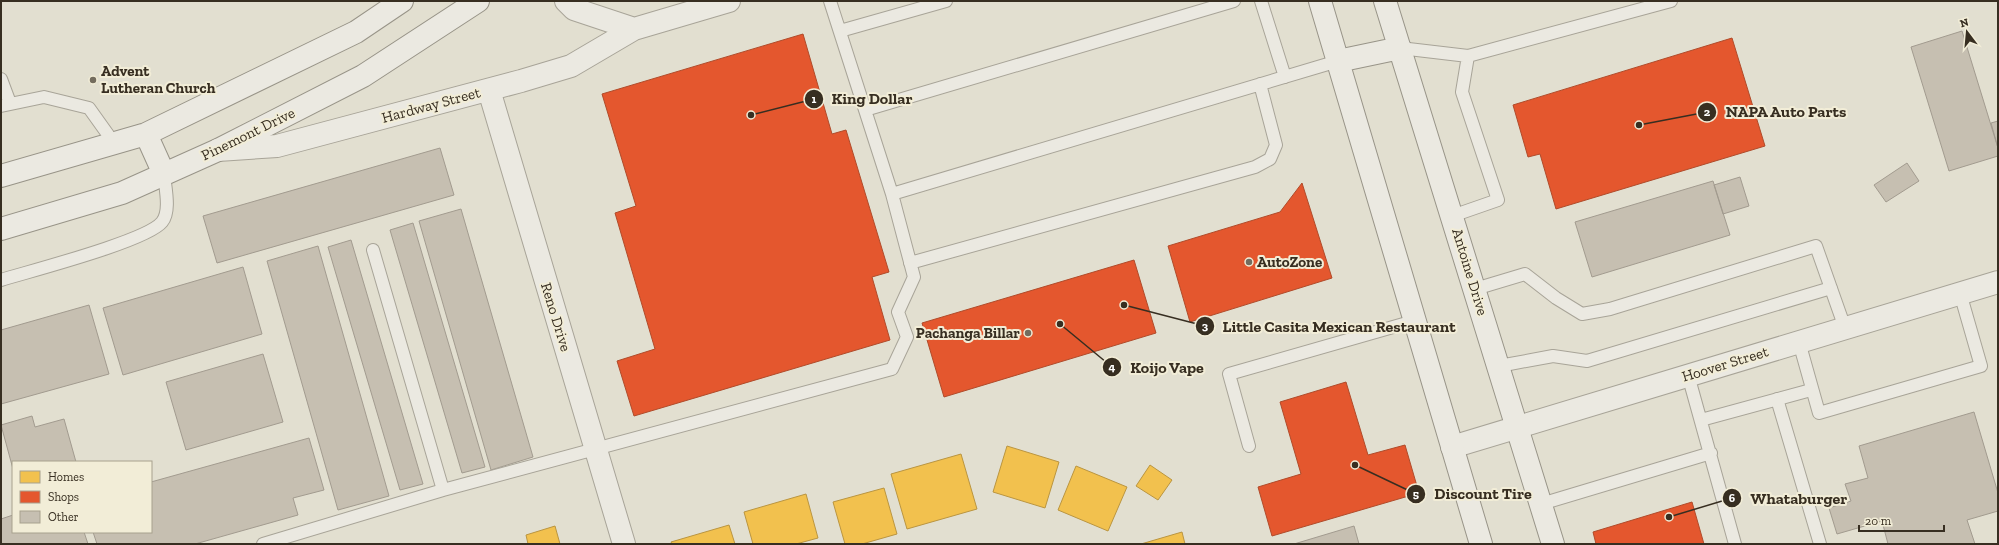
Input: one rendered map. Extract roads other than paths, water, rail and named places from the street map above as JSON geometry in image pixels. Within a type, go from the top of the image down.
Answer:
[{"type":"main road","points":[[1,176],[146,134],[356,32],[402,1]]},
{"type":"main road","name":"Pinemont Drive","points":[[1,229],[122,193],[218,150],[363,76],[478,1]]},
{"type":"main road","points":[[566,1],[574,9],[634,29]]},
{"type":"main road","name":"Hardway Street","points":[[218,150],[277,146],[488,90],[570,66],[634,29],[729,1]]},
{"type":"main road","points":[[1320,1],[1481,544]]},
{"type":"main road","name":"Antoine Drive","points":[[1386,1],[1553,544]]},
{"type":"main road","points":[[1338,61],[1400,48]]},
{"type":"main road","name":"Reno Drive","points":[[488,90],[624,544]]},
{"type":"main road","points":[[146,134],[164,174]]},
{"type":"main road","name":"Hoover Street","points":[[1452,447],[1998,282]]},
{"type":"lane","points":[[264,544],[443,490],[892,369],[906,337],[898,312],[914,277],[892,194],[830,1]]},
{"type":"lane","points":[[840,31],[946,1]]},
{"type":"lane","points":[[865,110],[1234,1]]},
{"type":"lane","points":[[1261,1],[1285,77]]},
{"type":"lane","points":[[1400,48],[1468,56],[1671,1]]},
{"type":"lane","points":[[1452,216],[1498,200],[1462,92],[1468,56]]},
{"type":"lane","points":[[892,194],[1338,61]]},
{"type":"lane","points":[[1,79],[5,104],[44,97],[89,108],[114,143]]},
{"type":"lane","points":[[910,263],[1255,167],[1270,160],[1276,145],[1260,84]]},
{"type":"lane","points":[[1,280],[112,246],[151,231],[163,222],[167,212],[164,174]]},
{"type":"lane","points":[[1475,289],[1525,274],[1556,298],[1582,314],[1610,308],[1816,246],[1845,328]]},
{"type":"lane","points":[[373,250],[443,490]]},
{"type":"lane","points":[[1499,366],[1553,356],[1587,361],[1831,288]]},
{"type":"lane","points":[[1799,342],[1819,413],[1981,366],[1960,293]]},
{"type":"lane","points":[[1249,446],[1229,374],[1414,320]]},
{"type":"lane","points":[[1688,375],[1736,544]]},
{"type":"lane","points":[[1701,420],[1812,390]]},
{"type":"lane","points":[[1777,399],[1820,544]]},
{"type":"lane","points":[[1541,504],[1711,453]]},
{"type":"place","name":"Advent Lutheran Church","points":[[93,80]]},
{"type":"place","name":"King Dollar","points":[[751,115]]},
{"type":"place","name":"NAPA Auto Parts","points":[[1639,125]]},
{"type":"place","name":"AutoZone","points":[[1249,262]]},
{"type":"place","name":"Little Casita Mexican Restaurant","points":[[1124,305]]},
{"type":"place","name":"Koijo Vape","points":[[1060,324]]},
{"type":"place","name":"Pachanga Billar","points":[[1028,333]]},
{"type":"place","name":"Discount Tire","points":[[1355,465]]},
{"type":"place","name":"Whataburger","points":[[1669,517]]}]
